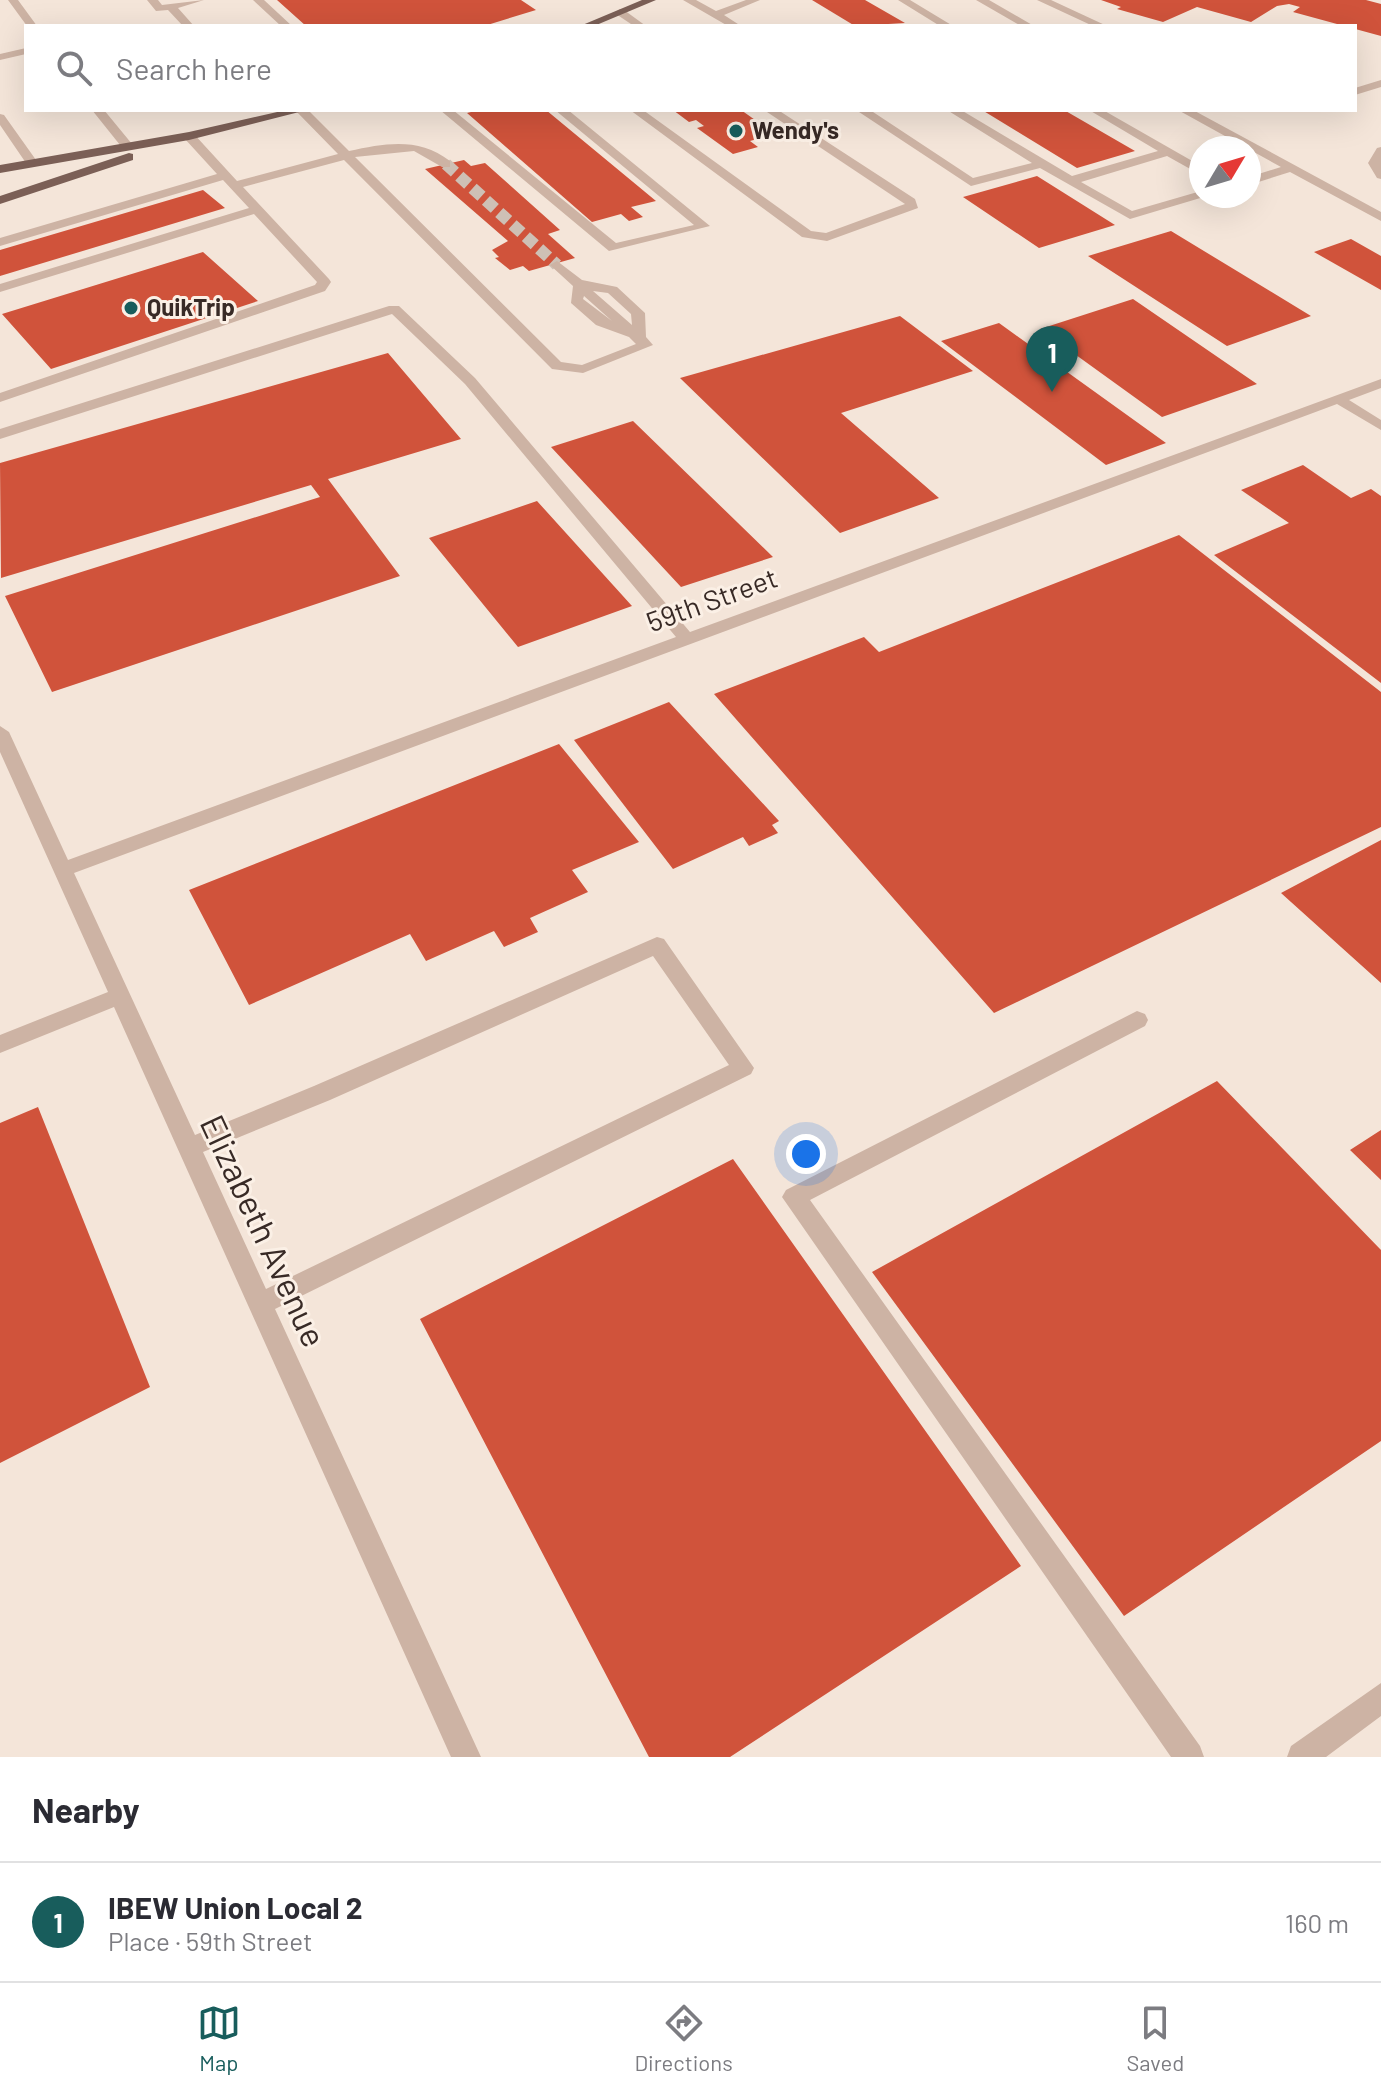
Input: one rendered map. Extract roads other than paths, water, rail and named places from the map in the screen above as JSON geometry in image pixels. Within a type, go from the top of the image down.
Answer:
[{"type":"main road","points":[[590,24],[651,0]]},
{"type":"main road","points":[[0,200],[189,136],[268,114]]},
{"type":"main road","points":[[0,169],[189,136]]},
{"type":"street","points":[[13,0],[31,24]]},
{"type":"street","points":[[152,0],[160,9],[199,0]]},
{"type":"street","points":[[258,0],[285,24]]},
{"type":"street","points":[[688,0],[733,24]]},
{"type":"street","points":[[718,14],[755,0]]},
{"type":"street","points":[[903,0],[945,24]]},
{"type":"street","points":[[981,0],[1025,24]]},
{"type":"street","points":[[1042,0],[1097,24]]},
{"type":"street","points":[[170,6],[187,24]]},
{"type":"street","points":[[620,12],[638,24]]},
{"type":"street","points":[[0,57],[24,51]]},
{"type":"street","points":[[1357,91],[1381,83]]},
{"type":"street","points":[[100,112],[128,147]]},
{"type":"street","points":[[303,112],[557,366],[583,369],[646,345],[639,337],[601,322],[592,315],[576,300],[580,284]]},
{"type":"street","points":[[448,112],[614,248],[704,226],[563,112]]},
{"type":"street","points":[[639,112],[807,234],[827,237],[912,208],[911,202],[773,112]]},
{"type":"street","points":[[865,112],[971,182],[1042,164]]},
{"type":"street","points":[[956,112],[1130,215],[1189,198]]},
{"type":"street","points":[[1098,112],[1189,164]]},
{"type":"street","points":[[1188,112],[1381,217]]},
{"type":"street","points":[[0,117],[32,163]]},
{"type":"street","points":[[0,398],[320,288],[324,282],[189,136]]},
{"type":"street","points":[[0,242],[231,180],[348,156],[410,146],[428,150],[446,164]]},
{"type":"street","points":[[1381,151],[1374,163],[1381,175]]},
{"type":"street","points":[[1070,181],[1168,152]]},
{"type":"street","points":[[1261,177],[1291,168]]},
{"type":"street","points":[[0,288],[258,209]]},
{"type":"street","points":[[557,265],[580,284],[612,290],[638,313],[639,337]]},
{"type":"street","points":[[0,434],[394,309],[470,381],[687,639]]},
{"type":"street","name":"59th Street","points":[[62,870],[1381,383]]},
{"type":"street","points":[[1338,399],[1381,426]]},
{"type":"street","name":"Elizabeth Avenue","points":[[0,732],[466,1757]]},
{"type":"street","points":[[187,1148],[322,1093],[657,945],[743,1068],[259,1305]]},
{"type":"street","points":[[0,1044],[118,997]]},
{"type":"street","points":[[1137,1020],[794,1197],[1189,1757]]},
{"type":"street","points":[[1302,1757],[1381,1698]]},
{"type":"tunnel","points":[[446,164],[557,265]]},
{"type":"place","name":"Wendy's","points":[[736,131]]},
{"type":"place","name":"QuikTrip","points":[[131,308]]},
{"type":"place","name":"IBEW Union Local 2","points":[[1052,392]]}]
